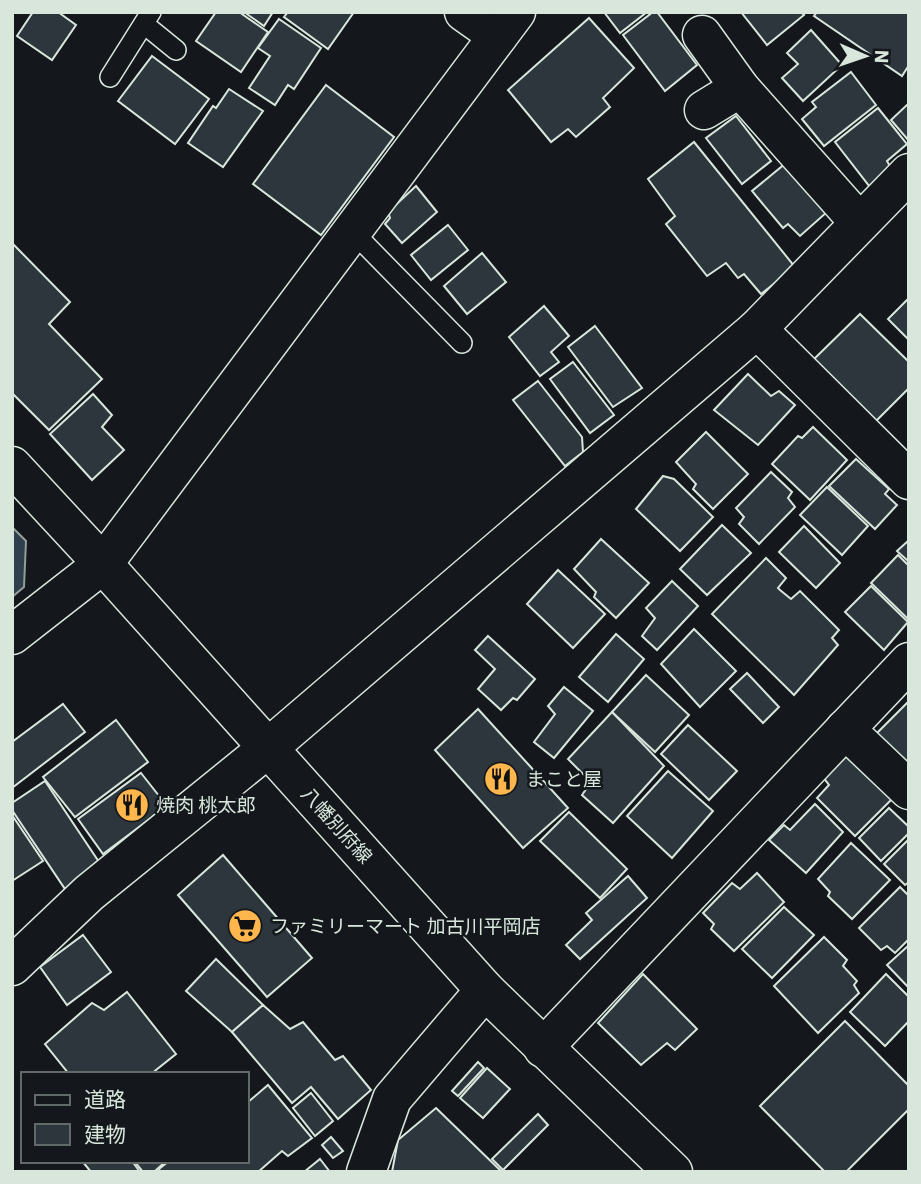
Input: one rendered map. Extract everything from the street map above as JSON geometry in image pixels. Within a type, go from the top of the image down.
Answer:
[{"type":"street","points":[[12,635],[103,564],[507,24],[464,12]]},
{"type":"street","points":[[702,35],[740,88],[859,222]]},
{"type":"street","points":[[704,110],[740,88]]},
{"type":"street","points":[[12,966],[89,893],[268,748],[757,329],[909,173]]},
{"type":"street","points":[[757,329],[909,480]]},
{"type":"street","name":"八幡別府線","points":[[12,466],[485,990],[673,1172]]},
{"type":"street","points":[[543,1048],[909,662]]},
{"type":"street","points":[[845,729],[909,790]]},
{"type":"street","points":[[366,1172],[392,1099],[485,990]]},
{"type":"lane","points":[[110,77],[147,18],[176,50]]},
{"type":"lane","points":[[352,231],[463,343]]},
{"type":"water","points":[[12,527],[26,541],[24,587],[12,597]]},
{"type":"building","points":[[33,12],[58,12],[76,25],[52,60],[17,36]]},
{"type":"building","points":[[216,12],[239,12],[268,32],[241,72],[196,41]]},
{"type":"building","points":[[244,12],[273,12],[264,26]]},
{"type":"building","points":[[288,12],[354,12],[328,49],[284,17]]},
{"type":"building","points":[[604,12],[647,12],[620,33]]},
{"type":"building","points":[[653,12],[657,12],[697,65],[665,91],[623,35]]},
{"type":"building","points":[[741,12],[801,12],[804,15],[767,45]]},
{"type":"building","points":[[817,12],[909,12],[909,65],[902,76],[814,16]]},
{"type":"building","points":[[589,18],[634,68],[603,98],[610,107],[576,137],[568,129],[551,142],[508,90]]},
{"type":"building","points":[[279,19],[321,48],[294,89],[288,85],[275,105],[249,88],[270,56],[258,48]]},
{"type":"building","points":[[811,30],[842,65],[803,101],[782,78],[798,64],[787,53]]},
{"type":"building","points":[[152,56],[209,99],[175,144],[118,101]]},
{"type":"building","points":[[851,72],[876,105],[824,146],[802,119],[816,107],[812,102]]},
{"type":"building","points":[[326,85],[394,137],[321,235],[253,184]]},
{"type":"building","points":[[229,89],[263,111],[223,167],[188,143],[213,106],[216,108]]},
{"type":"building","points":[[909,103],[909,141],[891,120]]},
{"type":"building","points":[[878,108],[907,144],[887,161],[892,170],[870,187],[835,142]]},
{"type":"building","points":[[736,116],[771,161],[742,184],[706,138]]},
{"type":"building","points":[[694,142],[795,267],[761,294],[744,274],[738,278],[726,263],[707,276],[666,224],[675,216],[648,179]]},
{"type":"building","points":[[786,163],[827,212],[800,236],[788,224],[783,228],[752,191]]},
{"type":"building","points":[[416,186],[437,212],[402,243],[385,224],[390,218],[388,212]]},
{"type":"building","points":[[448,225],[468,250],[431,280],[411,255]]},
{"type":"building","points":[[12,243],[70,302],[49,324],[102,379],[49,430],[12,393]]},
{"type":"building","points":[[482,253],[506,282],[467,314],[444,286]]},
{"type":"building","points":[[909,298],[909,340],[888,319]]},
{"type":"building","points":[[544,306],[569,336],[551,352],[559,362],[540,376],[509,337]]},
{"type":"building","points":[[860,314],[909,362],[909,388],[873,424],[811,362]]},
{"type":"building","points":[[595,326],[642,388],[613,407],[568,347]]},
{"type":"building","points":[[573,362],[614,415],[590,433],[550,379]]},
{"type":"building","points":[[748,374],[771,396],[779,391],[795,405],[758,445],[714,410]]},
{"type":"building","points":[[538,381],[582,437],[583,452],[565,466],[513,400]]},
{"type":"building","points":[[93,394],[112,415],[102,427],[124,450],[92,480],[50,434]]},
{"type":"building","points":[[813,427],[847,460],[810,500],[772,464],[798,436],[802,438]]},
{"type":"building","points":[[706,432],[748,474],[713,509],[693,489],[696,484],[676,462]]},
{"type":"building","points":[[856,459],[889,489],[885,494],[897,505],[875,529],[829,486]]},
{"type":"building","points":[[771,472],[792,492],[788,498],[795,507],[759,544],[739,524],[744,517],[736,508]]},
{"type":"building","points":[[663,476],[674,479],[713,517],[680,551],[636,509]]},
{"type":"building","points":[[827,487],[868,526],[842,555],[800,515]]},
{"type":"building","points":[[722,525],[751,553],[707,595],[680,569]]},
{"type":"building","points":[[804,526],[840,563],[816,588],[779,552]]},
{"type":"building","points":[[601,539],[649,583],[616,618],[594,597],[596,592],[574,569]]},
{"type":"building","points":[[909,540],[909,562],[897,551]]},
{"type":"building","points":[[898,555],[909,566],[909,620],[871,583]]},
{"type":"building","points":[[766,558],[786,578],[778,588],[780,590],[791,599],[800,591],[839,630],[832,638],[838,645],[794,695],[712,614]]},
{"type":"building","points":[[558,570],[605,614],[573,648],[527,604]]},
{"type":"building","points":[[672,581],[698,606],[657,650],[642,636],[655,618],[646,608]]},
{"type":"building","points":[[871,586],[908,622],[884,650],[845,612]]},
{"type":"building","points":[[694,629],[736,671],[700,707],[661,664]]},
{"type":"building","points":[[616,634],[644,659],[608,702],[579,677]]},
{"type":"building","points":[[488,636],[535,679],[517,700],[513,698],[501,710],[478,689],[495,669],[475,650]]},
{"type":"building","points":[[747,673],[779,707],[763,723],[730,689]]},
{"type":"building","points":[[646,675],[689,715],[655,752],[612,712]]},
{"type":"building","points":[[564,687],[593,711],[554,758],[534,742],[555,714],[548,706]]},
{"type":"building","points":[[909,701],[909,764],[875,735]]},
{"type":"building","points":[[63,704],[85,732],[12,788],[12,742]]},
{"type":"building","name":"まこと屋","points":[[478,709],[568,808],[523,848],[435,750]]},
{"type":"building","points":[[612,712],[664,766],[613,823],[582,795],[591,782],[568,759]]},
{"type":"building","points":[[116,720],[148,762],[75,817],[43,777]]},
{"type":"building","points":[[688,725],[737,771],[709,800],[661,754]]},
{"type":"building","points":[[845,753],[892,799],[855,836],[817,798],[829,785],[823,777]]},
{"type":"building","points":[[668,771],[713,811],[672,858],[627,816]]},
{"type":"building","points":[[141,773],[167,806],[103,854],[78,819]]},
{"type":"building","points":[[45,781],[101,865],[65,889],[12,810],[12,803]]},
{"type":"building","points":[[815,804],[843,832],[806,873],[769,840],[784,825],[790,830]]},
{"type":"building","points":[[889,808],[909,827],[909,833],[881,861],[859,838]]},
{"type":"building","points":[[569,812],[627,869],[600,898],[540,841]]},
{"type":"building","points":[[12,815],[43,861],[12,881]]},
{"type":"building","points":[[909,839],[909,882],[905,885],[884,864]]},
{"type":"building","points":[[851,843],[890,880],[852,919],[828,896],[830,892],[818,879]]},
{"type":"building","name":"ファミリーマート 加古川平岡店","points":[[223,855],[312,958],[267,997],[178,895]]},
{"type":"building","points":[[757,873],[784,902],[734,951],[711,929],[714,924],[703,913],[732,883],[740,889]]},
{"type":"building","points":[[628,876],[647,898],[580,959],[566,945],[592,920],[586,913]]},
{"type":"building","points":[[900,887],[909,896],[909,939],[895,953],[887,946],[881,950],[859,928]]},
{"type":"building","points":[[784,907],[814,935],[772,978],[742,949]]},
{"type":"building","points":[[83,935],[111,972],[67,1005],[40,967]]},
{"type":"building","points":[[824,937],[847,960],[843,966],[857,981],[854,985],[859,993],[818,1033],[774,986]]},
{"type":"building","points":[[909,945],[909,988],[887,965]]},
{"type":"building","points":[[216,959],[263,1005],[232,1032],[186,991]]},
{"type":"building","points":[[643,974],[697,1029],[675,1050],[667,1043],[641,1065],[598,1023]]},
{"type":"building","points":[[886,974],[909,997],[909,1021],[885,1046],[850,1012]]},
{"type":"building","points":[[127,992],[176,1054],[154,1072],[67,1072],[45,1044],[92,1003],[104,1010]]},
{"type":"building","points":[[263,1005],[290,1029],[303,1022],[335,1060],[343,1056],[371,1090],[338,1119],[311,1087],[292,1103],[232,1032]]},
{"type":"building","points":[[845,1021],[909,1086],[909,1109],[846,1172],[825,1172],[760,1106]]},
{"type":"building","points":[[478,1062],[484,1068],[458,1096],[452,1091]]},
{"type":"building","points":[[487,1068],[510,1089],[483,1118],[460,1098]]},
{"type":"building","points":[[268,1085],[312,1138],[288,1156],[282,1151],[258,1172],[160,1172],[159,1169],[166,1163],[248,1163],[248,1102]]},
{"type":"building","points":[[311,1093],[333,1121],[315,1136],[293,1108]]},
{"type":"building","points":[[436,1108],[502,1172],[392,1172],[398,1140]]},
{"type":"building","points":[[538,1114],[548,1125],[503,1170],[492,1159]]},
{"type":"building","points":[[331,1137],[343,1151],[333,1158],[322,1145]]},
{"type":"building","points":[[320,1159],[330,1172],[304,1172]]},
{"type":"building","points":[[84,1163],[133,1163],[140,1172],[91,1172]]},
{"type":"building","points":[[136,1163],[164,1163],[154,1172],[143,1172]]},
{"type":"place","name":"まこと屋","points":[[501,779]]},
{"type":"place","name":"焼肉 桃太郎","points":[[132,805]]},
{"type":"place","name":"ファミリーマート 加古川平岡店","points":[[245,926]]}]
